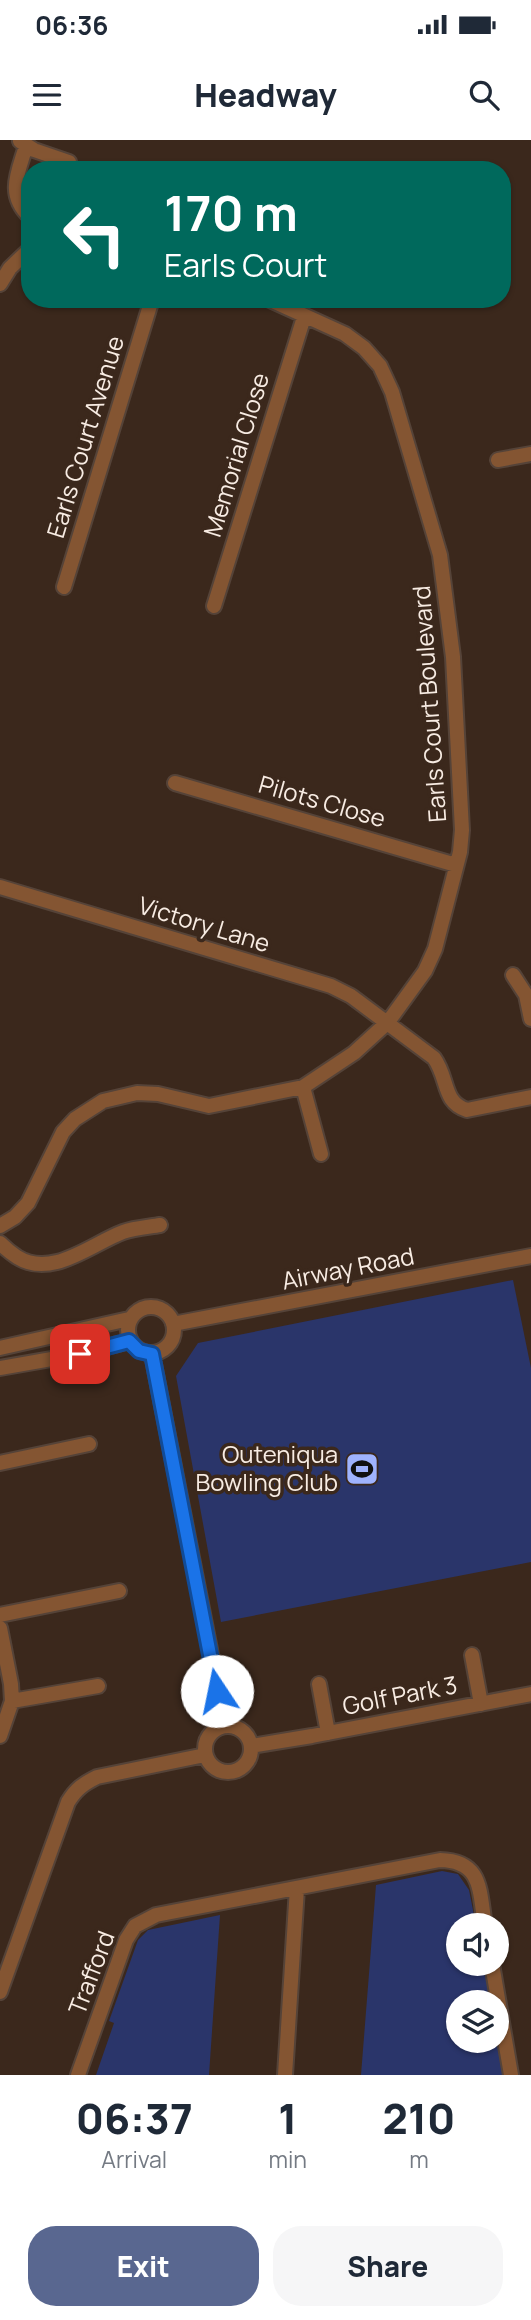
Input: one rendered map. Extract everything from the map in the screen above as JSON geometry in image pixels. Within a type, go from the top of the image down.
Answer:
[{"type":"street","points":[[21,208],[16,198],[16,181],[23,143],[67,161]]},
{"type":"street","points":[[0,284],[10,268],[21,258]]},
{"type":"street","name":"Earls Court Avenue","points":[[64,587],[149,308]]},
{"type":"street","name":"Earls Court Boulevard","points":[[0,1226],[15,1217],[28,1203],[63,1132],[75,1119],[103,1101],[137,1093],[158,1094],[209,1106],[303,1087],[354,1053],[388,1023],[425,971],[435,949],[463,830],[453,657],[440,555],[392,392],[380,366],[364,348],[345,334],[286,308]]},
{"type":"street","name":"Memorial Close","points":[[215,606],[304,317]]},
{"type":"street","points":[[498,460],[531,453]]},
{"type":"street","name":"Pilots Close","points":[[175,783],[456,865]]},
{"type":"street","name":"Victory Lane","points":[[0,887],[331,986],[351,996],[435,1058],[443,1070],[448,1095],[459,1108],[467,1110],[531,1097]]},
{"type":"street","points":[[513,975],[526,995],[531,1019]]},
{"type":"street","points":[[303,1087],[321,1154]]},
{"type":"street","points":[[0,1243],[17,1258],[43,1264],[73,1256],[124,1232],[160,1225]]},
{"type":"street","name":"Airway Road","points":[[173,1324],[531,1256]]},
{"type":"street","points":[[147,1307],[158,1308],[168,1314],[173,1324],[172,1340],[160,1352],[152,1354],[139,1351],[129,1341],[129,1320],[137,1311],[147,1307]]},
{"type":"street","points":[[0,1348],[129,1320]]},
{"type":"street","points":[[0,1368],[80,1354],[129,1341]]},
{"type":"street","points":[[152,1354],[225,1726]]},
{"type":"street","points":[[0,1463],[89,1444]]},
{"type":"street","points":[[0,1615],[119,1591]]},
{"type":"street","points":[[0,1628],[12,1701],[0,1736]]},
{"type":"street","name":"Golf Park 3","points":[[472,1655],[481,1703]]},
{"type":"street","name":"Golf Park 3","points":[[319,1684],[328,1733]]},
{"type":"street","points":[[12,1701],[97,1686]]},
{"type":"street","name":"Golf Park 3","points":[[251,1745],[531,1694]]},
{"type":"street","points":[[225,1726],[243,1731],[251,1745],[251,1754],[246,1763],[235,1771],[218,1770],[211,1766],[205,1755],[211,1735],[225,1726]]},
{"type":"street","points":[[0,1992],[68,1802],[76,1790],[97,1777],[205,1755]]},
{"type":"street","name":"Trafford","points":[[78,2075],[126,1940],[135,1926],[156,1915],[440,1860],[454,1860],[466,1865],[474,1874],[483,1913]]},
{"type":"street","points":[[285,2075],[297,1888]]},
{"type":"street","points":[[494,1976],[511,2075]]},
{"type":"shaded area","name":"Outeniqua Bowling Club","points":[[513,1280],[531,1368],[531,1562],[221,1622],[176,1376],[198,1343]]},
{"type":"shaded area","points":[[442,1871],[458,1874],[469,1890],[474,1913],[446,1913],[446,1976],[487,1976],[490,1990],[446,1990],[446,2053],[500,2053],[504,2075],[361,2075],[376,1885]]},
{"type":"shaded area","points":[[220,1915],[209,2075],[96,2075],[114,2023],[109,2021],[138,1940],[148,1930]]},
{"type":"place","name":"Outeniqua Bowling Club","points":[[362,1469]]},
{"type":"route","points":[[80,1354],[129,1341],[139,1351],[152,1354],[217,1691]]}]
